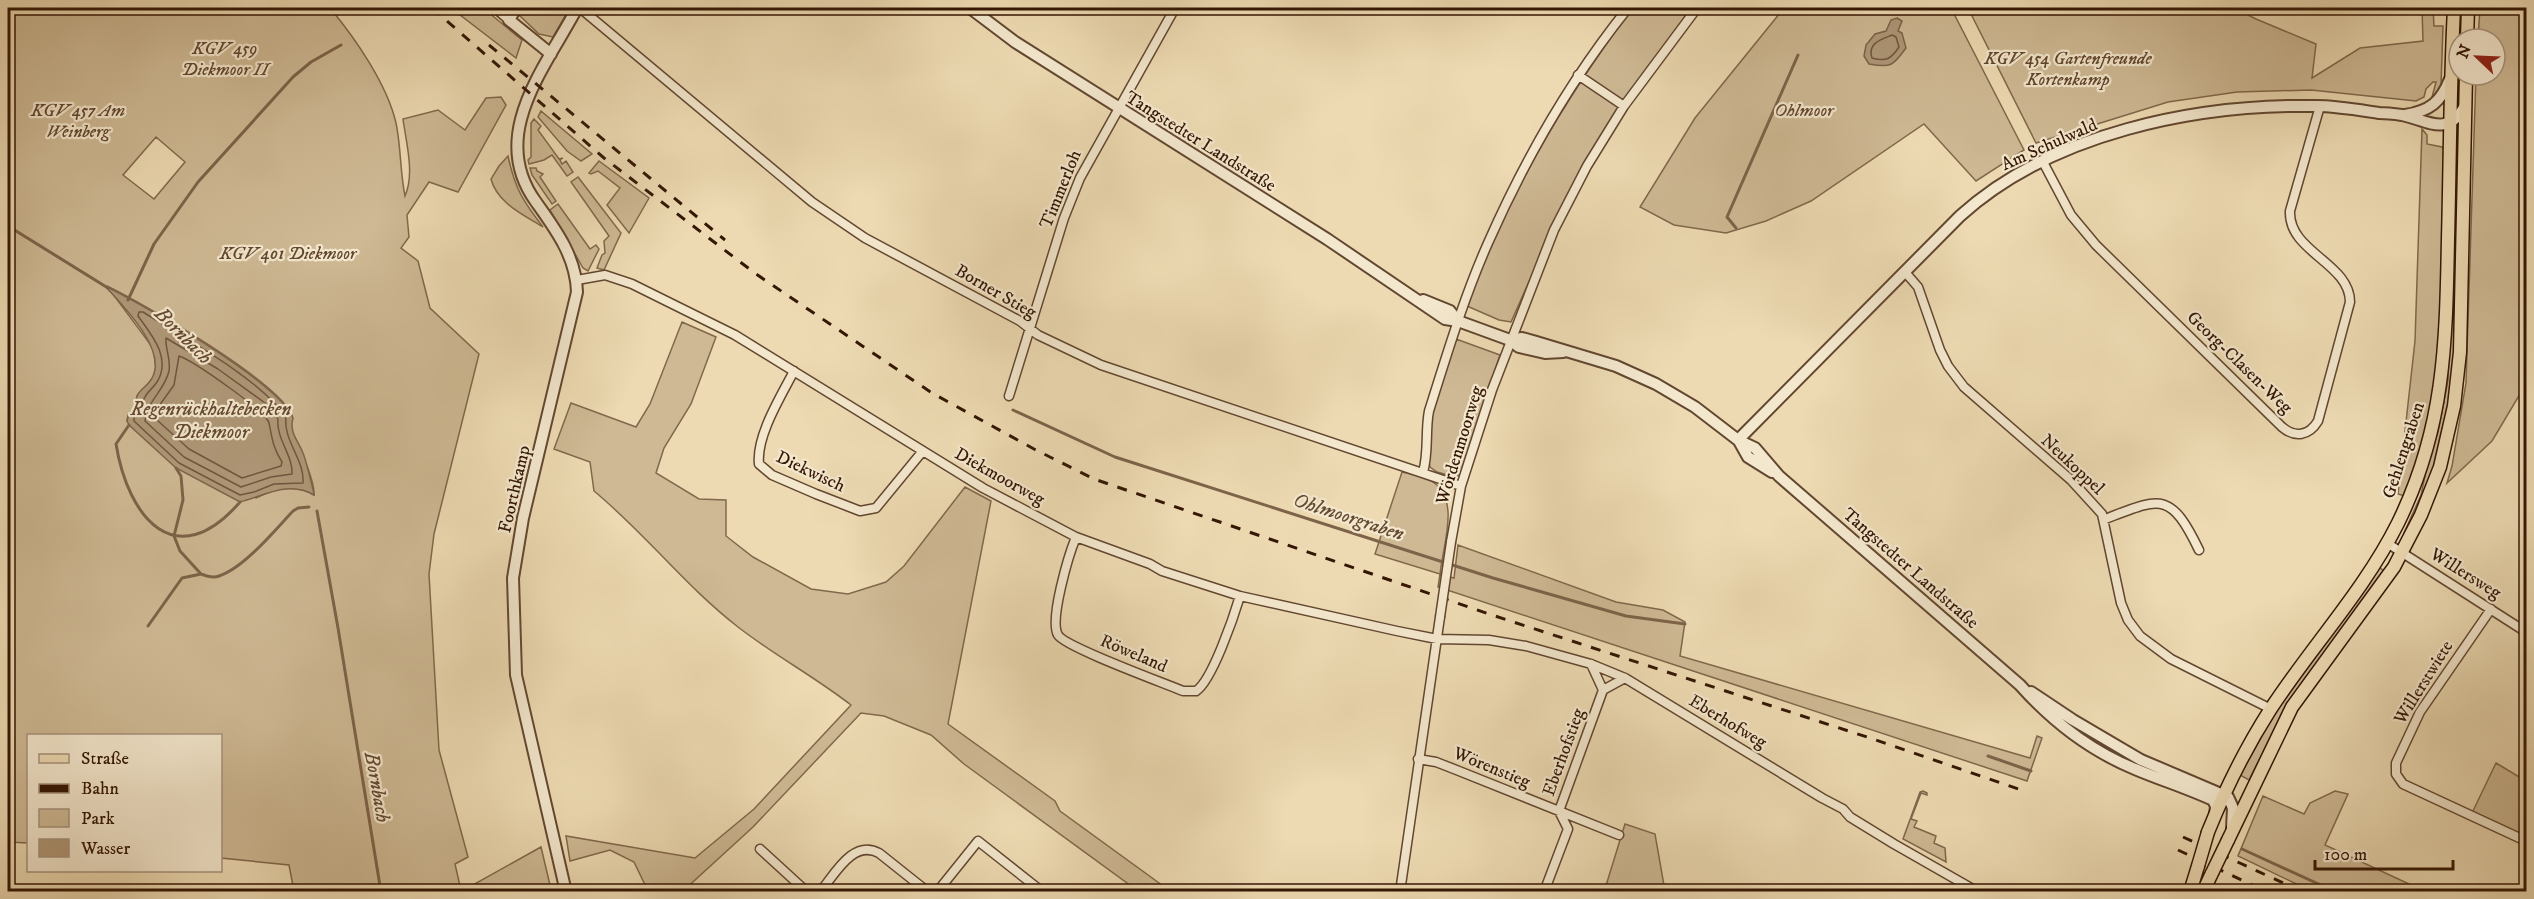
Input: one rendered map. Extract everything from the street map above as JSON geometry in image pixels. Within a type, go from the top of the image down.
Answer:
[{"type":"main road","name":"Gehlengraben","points":[[2453,27],[2454,8]]},
{"type":"main road","points":[[2468,8],[2468,27]]},
{"type":"main road","name":"Gehlengraben","points":[[2190,891],[2208,832],[2224,794],[2271,709],[2361,584],[2387,543],[2417,477],[2433,429],[2444,368],[2451,87]]},
{"type":"main road","name":"Gehlengraben","points":[[2203,891],[2292,707],[2388,576],[2421,515],[2440,467],[2456,398],[2460,352],[2466,87]]},
{"type":"street","points":[[495,8],[551,54]]},
{"type":"street","points":[[509,20],[516,8]]},
{"type":"street","name":"Foorthkamp","points":[[566,891],[516,675],[513,578],[523,518],[575,302],[577,280],[564,243],[529,191],[520,168],[517,137],[524,108],[551,54],[578,8]]},
{"type":"street","name":"Borner Stieg","points":[[578,8],[783,180],[819,207],[865,238],[1038,335],[1101,365],[1461,486]]},
{"type":"street","name":"Tangstedter Landstraße","points":[[970,8],[1015,42],[1417,298],[1450,311],[1458,321],[1510,339],[1522,338],[1616,366],[1656,384],[1695,407],[1738,440],[1752,460],[1779,476],[2020,685],[2037,704],[2067,730],[2132,768],[2213,800],[2216,808],[2215,815]]},
{"type":"street","name":"Timmerloh","points":[[1009,396],[1028,328],[1068,208],[1091,156],[1175,8]]},
{"type":"street","name":"Wördenmoorweg","points":[[1423,472],[1429,411],[1458,321],[1488,243],[1528,159],[1578,75],[1628,8]]},
{"type":"street","name":"Wördenmoorweg","points":[[1400,891],[1418,759],[1461,486],[1510,339],[1554,230],[1587,166],[1624,106],[1697,8]]},
{"type":"street","points":[[1578,75],[1624,106]]},
{"type":"street","name":"Am Schulwald","points":[[1738,440],[1972,205],[2000,185],[2043,162],[2115,133],[2172,118],[2245,109],[2319,106],[2404,115],[2421,112],[2434,105],[2447,87]]},
{"type":"street","name":"Georg-Clasen-Weg","points":[[2043,162],[2071,215],[2096,245],[2286,430],[2293,434],[2304,433],[2312,429],[2318,421],[2350,302],[2345,284],[2297,235],[2291,222],[2290,211],[2319,106]]},
{"type":"street","points":[[2450,122],[2466,106]]},
{"type":"street","name":"Am Schulwald","points":[[2404,115],[2423,123],[2450,122]]},
{"type":"street","name":"Neukoppel","points":[[1905,272],[1918,287],[1940,350],[1964,387],[2071,480],[2105,519],[2121,603],[2128,620],[2140,636],[2171,659],[2271,709]]},
{"type":"street","name":"Diekmoorweg","points":[[577,280],[605,274],[632,284],[735,335],[922,452],[983,488],[1076,537],[1150,564],[1162,571],[1240,596],[1437,639]]},
{"type":"street","name":"Diekwisch","points":[[794,371],[770,420],[758,454],[759,464],[772,475],[860,511],[876,508],[922,452]]},
{"type":"street","points":[[2105,519],[2148,502],[2163,503],[2180,517],[2199,550]]},
{"type":"street","name":"Röweland","points":[[1076,537],[1067,559],[1063,580],[1056,622],[1058,634],[1090,652],[1183,691],[1196,691],[1207,681],[1240,596]]},
{"type":"street","name":"Willersweg","points":[[2387,543],[2526,632]]},
{"type":"street","name":"Willerstwiete","points":[[2491,609],[2420,712],[2396,763],[2396,774],[2403,784],[2526,841]]},
{"type":"street","name":"Eberhofweg","points":[[1437,639],[1489,640],[1526,646],[1591,664],[1625,678],[1822,798],[1838,805],[1858,822],[1978,891]]},
{"type":"street","name":"Eberhofstieg","points":[[1591,664],[1603,690]]},
{"type":"street","name":"Eberhofstieg","points":[[1544,891],[1568,829],[1559,810],[1603,690],[1625,678]]},
{"type":"street","name":"Tangstedter Landstraße","points":[[2020,685],[2073,720],[2141,759],[2224,794]]},
{"type":"street","name":"Wörenstieg","points":[[1418,759],[1436,762],[1619,835]]},
{"type":"street","points":[[2224,794],[2230,798],[2233,808],[2229,837]]},
{"type":"street","points":[[937,891],[978,841],[1040,890],[1038,891]]},
{"type":"street","points":[[760,849],[807,891]]},
{"type":"street","points":[[820,891],[852,854],[861,849],[871,849],[928,891]]},
{"type":"green space","points":[[8,8],[330,8],[369,62],[392,108],[398,132],[405,196],[410,168],[403,119],[438,110],[465,130],[486,98],[501,97],[506,105],[458,192],[429,182],[407,215],[409,237],[401,248],[418,261],[430,308],[479,354],[434,534],[429,574],[439,750],[468,857],[455,864],[460,886],[451,891],[294,891],[289,865],[222,858],[222,734],[27,734],[27,843],[8,842]],"holes":[[[156,137],[185,162],[154,199],[123,175]],[[107,286],[150,309],[235,362],[279,398],[292,415],[292,431],[308,469],[314,495],[292,488],[270,492],[256,498],[127,421],[128,415],[136,407],[137,396],[153,378],[156,368],[153,348]]]},
{"type":"green space","points":[[451,8],[483,8],[522,40],[516,58]]},
{"type":"green space","points":[[522,8],[570,8],[553,37],[539,34],[519,15]]},
{"type":"green space","points":[[1632,8],[1692,8],[1617,110],[1565,201],[1511,322],[1499,320],[1467,306],[1501,225],[1539,151],[1582,80]]},
{"type":"green space","name":"Ohlmoor","points":[[1784,8],[1951,8],[2024,150],[1976,181],[1924,124],[1811,201],[1766,221],[1726,233],[1674,225],[1640,207],[1695,118]]},
{"type":"green space","name":"KGV 454 Gartenfreunde Kortenkamp","points":[[1968,8],[2234,8],[2316,44],[2312,78],[2360,48],[2423,41],[2422,8],[2433,8],[2434,26],[2443,26],[2441,85],[2431,101],[2436,82],[2426,89],[2424,97],[2416,101],[2311,90],[2237,92],[2168,102],[2036,143]]},
{"type":"green space","points":[[2480,8],[2526,8],[2526,384],[2492,441],[2447,483],[2466,383],[2476,87],[2507,87],[2507,27],[2479,27]]},
{"type":"green space","points":[[541,111],[592,154],[581,161],[567,151],[538,117]]},
{"type":"green space","points":[[534,119],[541,126],[538,130],[559,159],[563,158],[560,160],[562,164],[566,161],[573,172],[567,176],[552,155],[529,164],[531,123]]},
{"type":"green space","points":[[2422,129],[2427,135],[2427,144],[2442,147],[2444,150],[2439,368],[2430,428],[2405,496],[2398,494],[2415,341]]},
{"type":"green space","points":[[2455,148],[2460,148],[2455,352],[2449,405],[2432,476],[2406,534],[2404,533],[2421,495],[2438,432],[2448,380]]},
{"type":"green space","points":[[508,156],[521,194],[543,227],[512,208],[494,187],[491,179]]},
{"type":"green space","points":[[599,161],[649,198],[629,233],[607,205],[620,188],[598,171],[589,173]]},
{"type":"green space","points":[[530,168],[536,168],[543,174],[540,177],[556,201],[552,204],[532,175]]},
{"type":"green space","points":[[578,177],[621,233],[604,270],[597,268],[605,253],[604,241],[609,236],[571,182]]},
{"type":"green space","points":[[558,204],[590,249],[596,245],[599,249],[588,271],[583,268],[550,210]]},
{"type":"green space","points":[[682,322],[716,337],[691,404],[664,448],[656,473],[699,499],[726,500],[726,536],[753,557],[811,589],[848,594],[886,582],[904,566],[965,487],[991,501],[948,724],[1055,801],[1060,811],[1170,891],[1138,891],[964,764],[931,735],[884,716],[861,713],[753,827],[683,891],[648,891],[634,862],[610,850],[570,861],[566,836],[695,858],[754,809],[851,705],[752,637],[719,611],[631,524],[594,491],[590,462],[554,449],[571,403],[636,427],[650,404]]},
{"type":"green space","points":[[1456,339],[1500,355],[1465,460],[1468,461],[1462,474],[1455,477],[1437,472],[1430,467],[1427,451],[1434,402]]},
{"type":"green space","points":[[1402,472],[1433,482],[1441,490],[1446,501],[1448,525],[1440,575],[1454,578],[1458,545],[1616,602],[1663,610],[1685,622],[1680,656],[2030,758],[2037,736],[2042,738],[2027,781],[1438,587],[1440,574],[1375,554]]},
{"type":"green space","points":[[2379,567],[2384,571],[2287,705],[2249,780],[2240,775],[2276,711]]},
{"type":"green space","points":[[2496,763],[2526,781],[2526,836],[2472,813]]},
{"type":"green space","points":[[1923,791],[1927,795],[1921,793],[1911,819],[1917,821],[1914,827],[1936,836],[1934,843],[1945,848],[1946,862],[1903,839],[1920,792]]},
{"type":"green space","points":[[2335,791],[2348,794],[2325,845],[2424,891],[2311,891],[2238,856],[2263,796],[2304,814],[2310,803]]},
{"type":"green space","points":[[1625,824],[1655,834],[1665,891],[1604,892]]},
{"type":"green space","points":[[541,847],[550,885],[539,891],[462,891]]},
{"type":"water","points":[[1897,18],[1902,21],[1898,31],[1902,33],[1906,48],[1891,64],[1882,66],[1869,64],[1864,56],[1866,45],[1875,34],[1886,31],[1891,20]]},
{"type":"water","name":"Regenrückhaltebecken Diekmoor","points":[[105,286],[208,346],[263,385],[282,403],[293,418],[293,432],[304,456],[314,495],[305,491],[286,489],[240,502],[176,468],[129,425],[127,419],[135,408],[137,396],[152,378],[155,367],[154,354],[132,316]]},
{"type":"waterway","points":[[128,300],[154,244],[198,182],[293,77],[311,62],[341,45]]},
{"type":"waterway","name":"Ohlmoorgraben","points":[[1736,228],[1727,217],[1798,55]]},
{"type":"waterway","name":"Bornbach","points":[[8,226],[108,288]]},
{"type":"waterway","name":"Ohlmoorgraben","points":[[1013,410],[1115,457],[1493,578],[1626,616],[1685,624]]},
{"type":"waterway","points":[[129,425],[116,444],[122,471],[131,495],[144,514],[158,528],[176,536],[195,535],[217,524],[240,502]]},
{"type":"waterway","points":[[176,468],[181,476],[183,500],[174,536],[180,551],[201,574],[212,577],[229,572],[259,548],[293,511],[309,507]]},
{"type":"waterway","name":"Bornbach","points":[[317,511],[381,892]]},
{"type":"waterway","points":[[148,626],[182,578],[201,574]]},
{"type":"waterway","name":"Ohlmoorgraben","points":[[1988,756],[2031,771]]},
{"type":"waterway","name":"Ohlmoorgraben","points":[[2242,849],[2336,892]]},
{"type":"railway","points":[[432,8],[604,158],[756,274],[932,393],[1094,479],[1495,616],[1870,738],[2024,791]]},
{"type":"railway","points":[[489,45],[725,240]]},
{"type":"railway","points":[[2183,837],[2303,892]]},
{"type":"railway","points":[[2178,850],[2267,892]]},
{"type":"park label","name":"KGV 459 Diekmoor II","points":[[225,58]]},
{"type":"park label","name":"KGV 457 Am Weinberg","points":[[78,120]]},
{"type":"park label","name":"KGV 401 Diekmoor","points":[[288,253]]}]
